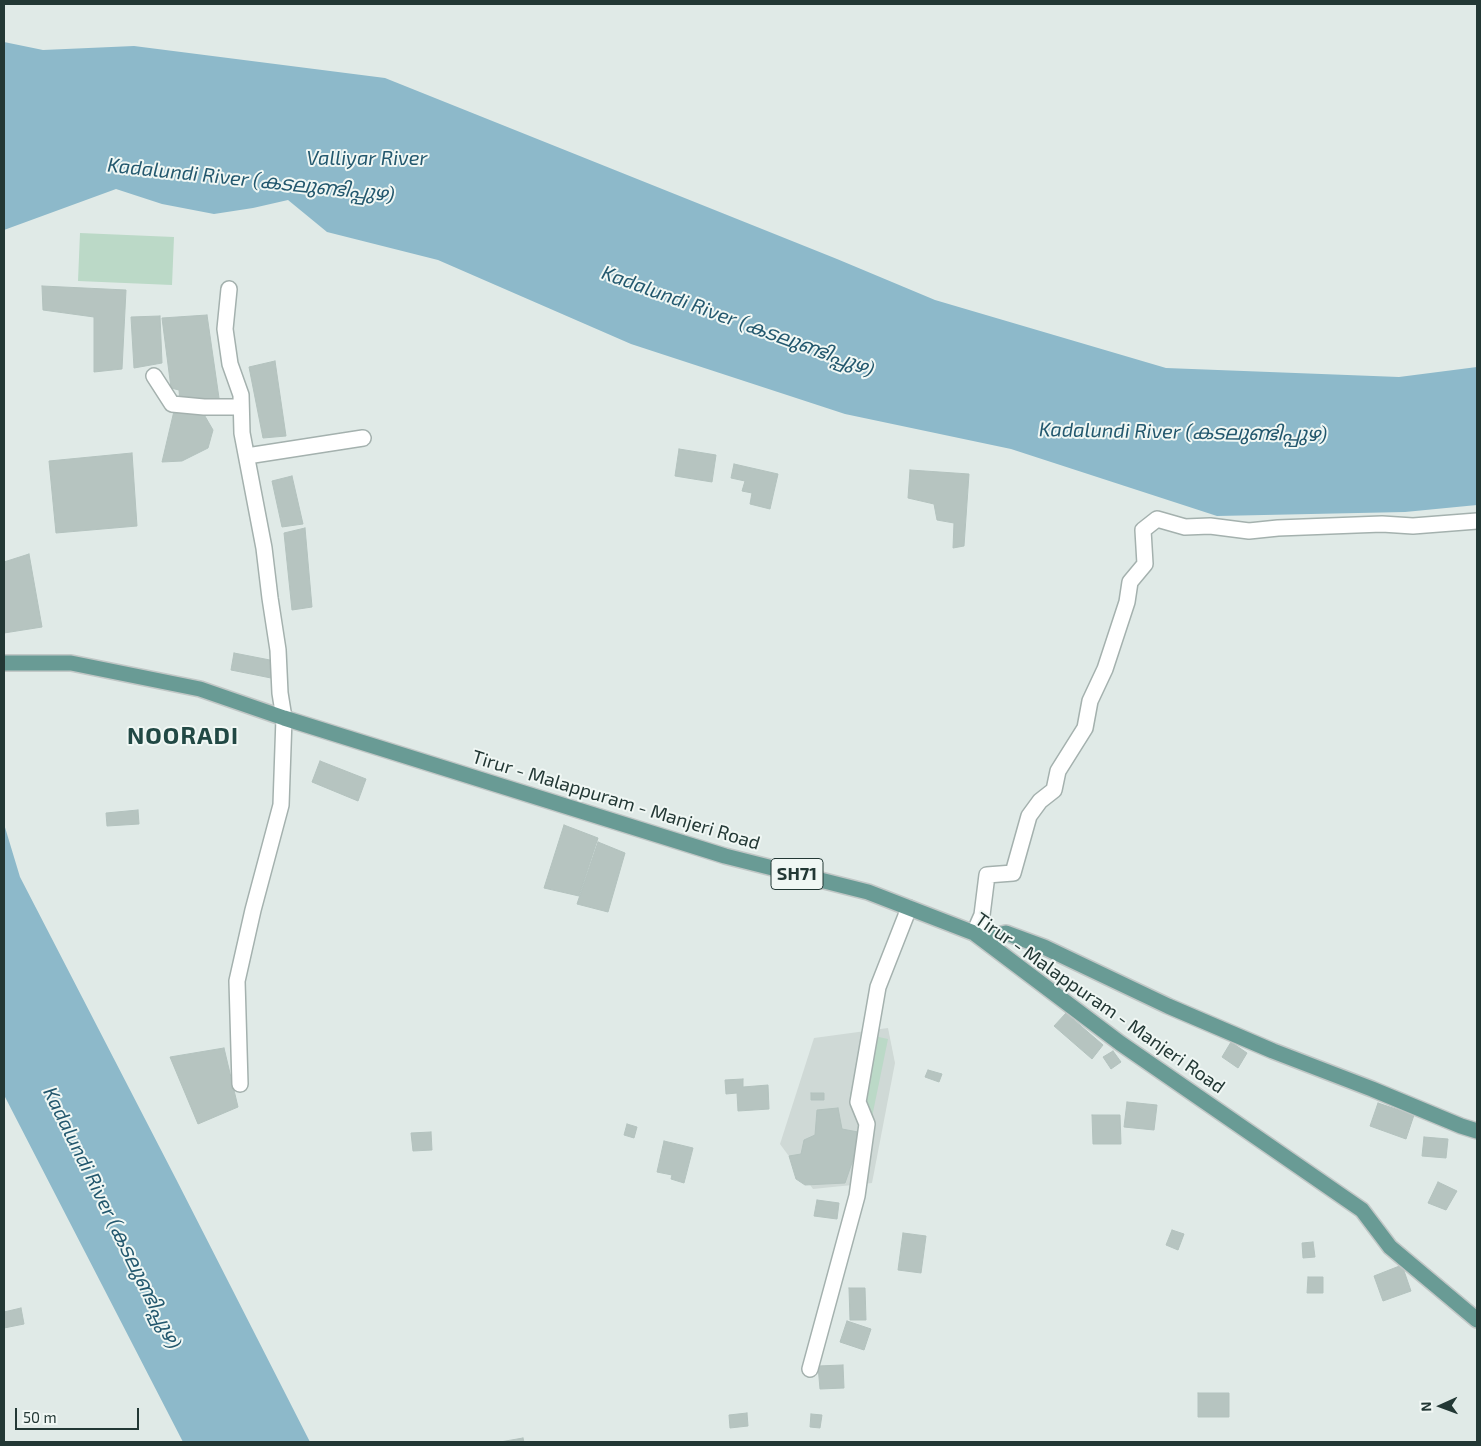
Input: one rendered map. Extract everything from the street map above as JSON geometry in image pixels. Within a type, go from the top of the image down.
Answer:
[{"type":"main road","name":"Tirur - Malappuram - Manjeri Road","points":[[4,663],[71,663],[200,689],[284,718],[725,856],[868,892],[978,936],[1120,1043],[1362,1210],[1390,1247],[1477,1320]]},
{"type":"main road","points":[[978,936],[1006,933],[1052,951],[1168,1006],[1273,1051],[1477,1131]]},
{"type":"street","points":[[229,289],[225,329],[230,364],[241,395],[242,433],[264,548],[278,650],[280,693],[284,718],[281,805],[253,910],[237,981],[240,1084]]},
{"type":"street","points":[[154,376],[172,404],[204,408],[242,407]]},
{"type":"street","points":[[247,456],[364,438]]},
{"type":"street","points":[[978,936],[987,875],[1013,872],[1029,816],[1040,802],[1054,790],[1058,771],[1085,728],[1090,701],[1105,669],[1127,602],[1130,582],[1145,564],[1143,530],[1157,519],[1185,527],[1210,526],[1249,531],[1382,524],[1413,526],[1477,521]]},
{"type":"street","points":[[810,1369],[858,1196],[866,1124],[858,1102],[878,987],[909,908]]},
{"type":"shaded area","points":[[888,1028],[895,1063],[872,1183],[813,1189],[780,1144],[814,1038]]},
{"type":"green space","points":[[80,233],[174,237],[172,285],[78,281]]},
{"type":"green space","points":[[874,1036],[888,1039],[872,1117],[855,1115],[850,1094]]},
{"type":"water","name":"Valliyar River","points":[[4,42],[43,50],[134,46],[385,78],[935,300],[1166,368],[1399,377],[1477,367],[1477,505],[1405,512],[1217,516],[1011,449],[845,414],[631,344],[438,260],[327,232],[288,200],[214,214],[162,204],[116,189],[4,230]]},
{"type":"water","name":"Kadalundi River (കടലുണ്ടിപ്പുഴ)","points":[[4,824],[20,877],[310,1442],[183,1442],[4,1095]]},
{"type":"building","points":[[42,286],[126,290],[122,369],[94,372],[94,317],[43,310]]},
{"type":"building","points":[[207,315],[219,398],[180,403],[179,390],[171,388],[162,318]]},
{"type":"building","points":[[160,316],[162,363],[134,368],[131,317]]},
{"type":"building","points":[[275,361],[286,436],[263,438],[249,367]]},
{"type":"building","points":[[174,411],[202,411],[213,430],[208,448],[182,461],[162,462]]},
{"type":"building","points":[[679,449],[716,455],[712,482],[675,476]]},
{"type":"building","points":[[132,453],[137,526],[56,533],[49,461]]},
{"type":"building","points":[[734,464],[778,474],[770,509],[750,504],[752,493],[742,491],[745,481],[731,478]]},
{"type":"building","points":[[910,470],[969,474],[964,546],[953,548],[954,523],[937,520],[934,504],[908,498]]},
{"type":"building","points":[[292,476],[303,524],[282,527],[272,481]]},
{"type":"building","points":[[305,528],[312,607],[292,610],[284,533]]},
{"type":"building","points":[[29,554],[42,627],[4,633],[4,562]]},
{"type":"building","points":[[234,653],[275,661],[271,678],[231,670]]},
{"type":"building","points":[[320,761],[366,779],[358,801],[312,782]]},
{"type":"building","points":[[138,810],[139,824],[107,826],[106,813]]},
{"type":"building","points":[[564,825],[598,838],[579,896],[544,888]]},
{"type":"building","points":[[598,842],[625,853],[608,912],[577,904]]},
{"type":"building","points":[[1066,1013],[1103,1045],[1092,1059],[1054,1026]]},
{"type":"building","points":[[1231,1042],[1247,1053],[1238,1068],[1222,1057]]},
{"type":"building","points":[[224,1048],[238,1107],[198,1124],[170,1057]]},
{"type":"building","points":[[1113,1051],[1121,1062],[1111,1069],[1103,1057]]},
{"type":"building","points":[[928,1070],[942,1074],[939,1082],[925,1077]]},
{"type":"building","points":[[743,1079],[743,1087],[768,1085],[769,1109],[738,1111],[737,1093],[726,1094],[725,1080]]},
{"type":"building","points":[[811,1093],[824,1093],[824,1100],[811,1100]]},
{"type":"building","points":[[1127,1102],[1157,1105],[1154,1130],[1124,1127]]},
{"type":"building","points":[[1378,1103],[1414,1115],[1406,1139],[1370,1126]]},
{"type":"building","points":[[838,1108],[842,1129],[858,1132],[860,1149],[856,1151],[845,1183],[805,1185],[796,1179],[789,1156],[801,1154],[804,1140],[815,1135],[817,1110]]},
{"type":"building","points":[[1092,1115],[1120,1115],[1121,1144],[1093,1144]]},
{"type":"building","points":[[627,1124],[637,1127],[634,1138],[624,1135]]},
{"type":"building","points":[[431,1132],[432,1150],[413,1151],[411,1133]]},
{"type":"building","points":[[1424,1137],[1448,1139],[1446,1158],[1422,1156]]},
{"type":"building","points":[[664,1141],[693,1148],[684,1183],[671,1179],[672,1175],[657,1172]]},
{"type":"building","points":[[1438,1182],[1457,1191],[1446,1210],[1428,1203]]},
{"type":"building","points":[[817,1200],[839,1203],[837,1219],[814,1216]]},
{"type":"building","points":[[1172,1230],[1184,1234],[1178,1250],[1166,1245]]},
{"type":"building","points":[[903,1233],[926,1236],[921,1273],[898,1270]]},
{"type":"building","points":[[1313,1242],[1315,1257],[1303,1258],[1302,1243]]},
{"type":"building","points":[[1402,1265],[1411,1291],[1383,1301],[1374,1276]]},
{"type":"building","points":[[1308,1277],[1323,1277],[1323,1293],[1307,1293]]},
{"type":"building","points":[[849,1288],[865,1288],[866,1320],[850,1320]]},
{"type":"building","points":[[21,1308],[24,1324],[4,1328],[4,1312]]},
{"type":"building","points":[[847,1321],[871,1329],[864,1350],[840,1342]]},
{"type":"building","points":[[843,1365],[844,1388],[820,1389],[818,1366]]},
{"type":"building","points":[[1198,1393],[1229,1393],[1229,1417],[1198,1417]]},
{"type":"building","points":[[747,1413],[748,1426],[730,1428],[729,1415]]},
{"type":"building","points":[[811,1414],[822,1415],[820,1428],[810,1427]]},
{"type":"building","points":[[523,1438],[524,1442],[500,1442]]},
{"type":"district","name":"NOORADI","points":[[183,736]]}]
